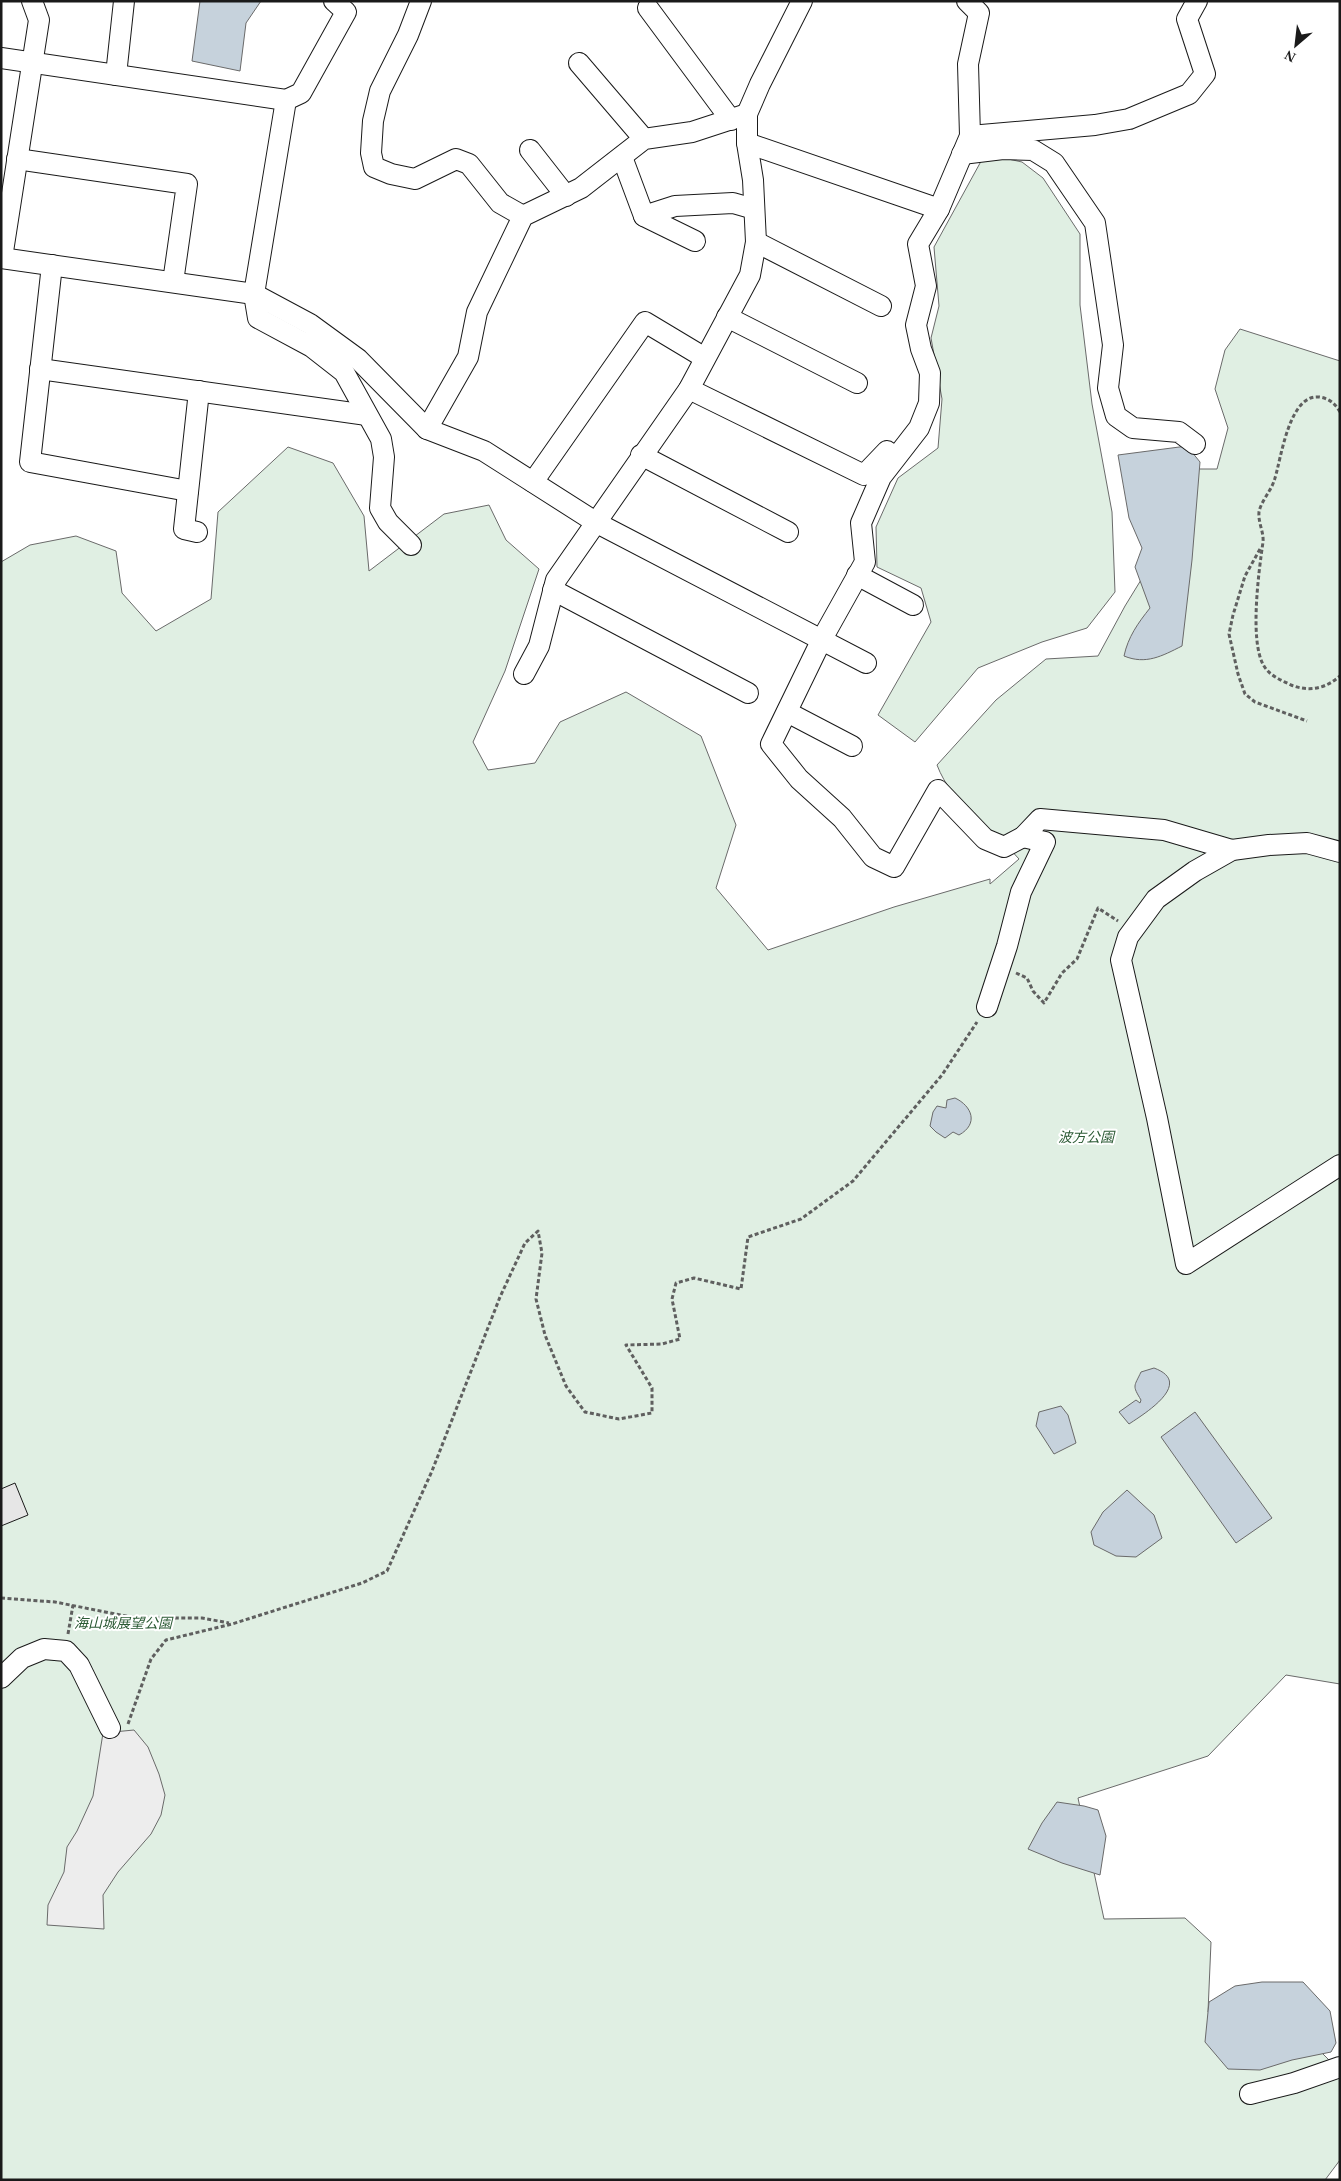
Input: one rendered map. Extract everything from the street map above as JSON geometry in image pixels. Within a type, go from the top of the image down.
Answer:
[{"type":"street","points":[[32,1],[39,20],[2,258],[254,294],[310,324],[358,359],[427,429],[484,451],[597,523],[866,662]]},
{"type":"street","points":[[116,75],[124,1]]},
{"type":"street","points":[[1,58],[286,100],[301,93],[346,12],[334,1]]},
{"type":"street","points":[[420,1],[408,35],[380,91],[373,121],[371,145],[374,167],[391,174],[415,179],[456,159],[469,164],[500,203],[522,216]]},
{"type":"street","points":[[427,429],[468,357],[477,312],[522,216],[580,188],[644,139],[692,132],[739,117],[760,84],[802,1]]},
{"type":"street","points":[[967,1],[979,13],[968,64],[966,145],[939,209],[918,244],[926,286],[916,325],[921,349],[930,373],[929,403],[919,428],[881,477],[861,523],[865,562],[822,639],[771,744],[800,779],[842,818],[873,857],[894,868],[938,790],[985,839],[1004,847],[1023,837],[1040,819],[1164,830],[1232,850]]},
{"type":"street","points":[[966,145],[1128,119],[1189,94],[1205,74],[1187,19],[1197,1]]},
{"type":"street","points":[[524,674],[539,646],[556,580],[597,523],[641,455],[689,389],[750,275],[756,242],[753,180],[747,143],[739,117],[648,8]]},
{"type":"street","points":[[579,63],[644,139]]},
{"type":"street","points":[[286,100],[254,294],[258,318],[312,347],[344,372],[381,439],[384,457],[380,508],[388,522],[411,545]]},
{"type":"street","points":[[747,143],[939,209]]},
{"type":"street","points":[[966,145],[1033,150],[1054,162],[1095,223],[1113,345],[1108,388],[1116,416],[1133,428],[1179,432],[1195,444]]},
{"type":"street","points":[[530,150],[566,196]]},
{"type":"street","points":[[622,157],[644,216],[695,241]]},
{"type":"street","points":[[17,160],[187,184],[173,282]]},
{"type":"street","points":[[644,216],[675,206],[733,203],[754,209]]},
{"type":"street","points":[[756,242],[882,306]]},
{"type":"street","points":[[52,265],[30,462],[188,492]]},
{"type":"street","points":[[727,317],[857,383]]},
{"type":"street","points":[[533,482],[645,322],[706,358]]},
{"type":"street","points":[[40,369],[367,415]]},
{"type":"street","points":[[689,389],[864,475],[889,449],[901,452]]},
{"type":"street","points":[[196,532],[184,529],[199,391]]},
{"type":"street","points":[[641,455],[788,532]]},
{"type":"street","points":[[858,575],[913,605]]},
{"type":"street","points":[[553,590],[748,693]]},
{"type":"street","points":[[787,712],[852,746]]},
{"type":"street","points":[[987,1007],[1000,968],[1020,892],[1045,842],[1023,837]]},
{"type":"street","points":[[1340,852],[1307,843],[1269,844],[1232,850],[1195,871],[1156,899],[1128,937],[1121,960],[1157,1118],[1186,1264],[1340,1165]]},
{"type":"street","points":[[1,1678],[22,1658],[44,1649],[66,1652],[79,1665],[110,1728]]},
{"type":"street","points":[[1250,2094],[1294,2083],[1340,2067]]},
{"type":"path","points":[[1307,720],[1255,702],[1245,694],[1238,674],[1229,634],[1245,576],[1263,541],[1258,520],[1260,509],[1274,481],[1286,431],[1294,415],[1306,401],[1316,397],[1329,399],[1340,412]]},
{"type":"path","points":[[1261,546],[1255,620],[1257,646],[1264,666],[1275,678],[1303,690],[1319,689],[1332,683],[1340,676]]},
{"type":"path","points":[[1000,968],[1027,978],[1033,991],[1044,1003],[1062,973],[1077,959],[1098,908],[1123,924]]},
{"type":"path","points":[[110,1728],[127,1725],[151,1659],[166,1640],[232,1624],[362,1583],[387,1571],[432,1471],[500,1297],[525,1243],[538,1231],[542,1254],[536,1299],[545,1335],[566,1386],[585,1412],[619,1419],[652,1413],[652,1388],[626,1345],[662,1344],[680,1339],[672,1299],[676,1283],[694,1278],[741,1289],[748,1237],[801,1219],[853,1181],[942,1075],[987,1007]]},
{"type":"path","points":[[1,1598],[55,1602],[136,1618],[202,1618],[232,1624]]},
{"type":"path","points":[[66,1652],[73,1605]]},
{"type":"green space","points":[[985,154],[1022,162],[1043,178],[1080,234],[1080,305],[1092,404],[1112,512],[1115,592],[1087,628],[1042,642],[978,668],[915,742],[878,715],[931,622],[921,588],[877,567],[876,527],[898,478],[938,448],[942,399],[931,338],[939,306],[934,247]]},
{"type":"green space","points":[[1240,329],[1340,361],[1340,1684],[1286,1675],[1208,1756],[1078,1798],[1104,1919],[1185,1918],[1211,1942],[1208,2012],[1310,2041],[1340,2071],[1340,2160],[1325,2180],[1,2180],[1,562],[30,545],[76,536],[116,551],[122,593],[156,631],[211,599],[218,512],[288,447],[333,463],[364,516],[369,571],[444,514],[489,505],[506,540],[539,569],[505,671],[473,742],[488,770],[535,763],[560,722],[626,692],[701,736],[736,825],[716,888],[768,950],[894,907],[990,879],[990,884],[1019,859],[962,804],[952,792],[937,765],[996,700],[1046,659],[1098,656],[1152,562],[1125,469],[1217,469],[1228,428],[1215,389],[1225,350]]},
{"type":"shaded area","points":[[200,1],[261,1],[246,23],[240,71],[192,61]]},
{"type":"shaded area","points":[[1187,446],[1200,462],[1192,560],[1182,646],[1154,658],[1132,659],[1124,656],[1128,643],[1150,608],[1135,567],[1142,548],[1129,518],[1118,455]]},
{"type":"shaded area","points":[[955,1098],[961,1101],[969,1110],[971,1121],[965,1131],[959,1135],[953,1132],[945,1138],[930,1126],[933,1112],[937,1106],[946,1108],[947,1100]]},
{"type":"shaded area","points":[[1154,1368],[1165,1374],[1170,1382],[1168,1390],[1154,1406],[1129,1424],[1119,1412],[1136,1400],[1140,1403],[1141,1400],[1135,1389],[1136,1383],[1141,1372]]},
{"type":"shaded area","points":[[1061,1406],[1068,1415],[1076,1443],[1054,1454],[1036,1426],[1039,1412]]},
{"type":"shaded area","points":[[1195,1412],[1272,1518],[1236,1543],[1161,1437]]},
{"type":"shaded area","points":[[1127,1490],[1154,1515],[1162,1538],[1136,1557],[1116,1556],[1094,1545],[1091,1532],[1103,1512]]},
{"type":"shaded area","points":[[134,1730],[148,1747],[159,1774],[165,1795],[161,1815],[151,1834],[118,1872],[103,1895],[104,1929],[47,1925],[48,1905],[64,1872],[67,1847],[77,1831],[93,1796],[103,1733]]},
{"type":"shaded area","points":[[1057,1802],[1098,1810],[1106,1836],[1100,1875],[1062,1863],[1028,1849],[1042,1823]]},
{"type":"shaded area","points":[[1262,1982],[1303,1982],[1330,2011],[1336,2043],[1331,2052],[1292,2060],[1260,2070],[1228,2069],[1205,2042],[1209,2002],[1235,1986]]},
{"type":"building","points":[[15,1483],[28,1515],[1,1526],[1,1489]]},
{"type":"park label","name":"波方公園","points":[[1086,1137]]},
{"type":"park label","name":"海山城展望公園","points":[[123,1623]]}]
